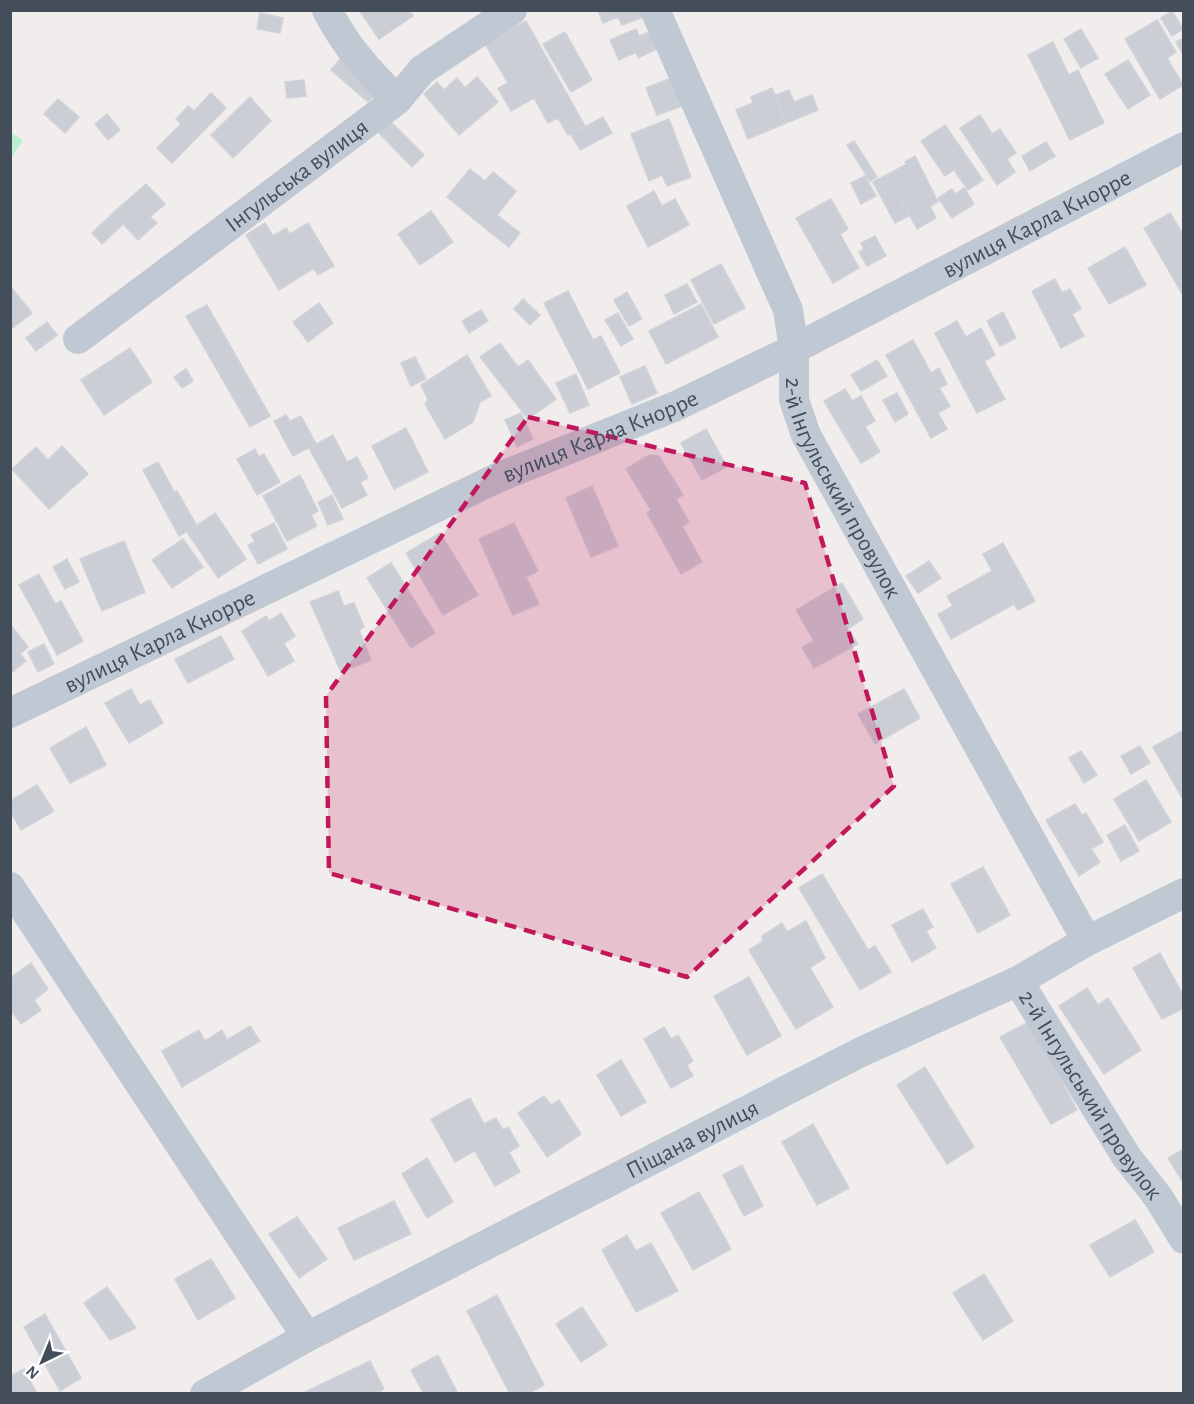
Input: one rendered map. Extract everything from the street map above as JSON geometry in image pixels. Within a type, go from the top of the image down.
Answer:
[{"type":"street","points":[[327,10],[342,40],[358,61],[397,100]]},
{"type":"street","name":"Інгульська вулиця","points":[[78,339],[397,100],[422,70],[512,10]]},
{"type":"street","name":"2-й Інгульський провулок","points":[[655,10],[788,310],[794,349],[794,400],[806,435],[1086,940]]},
{"type":"street","name":"вулиця Карла Кнорре","points":[[10,713],[497,478],[676,406],[794,349],[1184,147]]},
{"type":"street","points":[[10,887],[307,1337]]},
{"type":"street","name":"Піщана вулиця","points":[[214,1392],[307,1337],[861,1052],[1018,981],[1086,940],[1184,893]]},
{"type":"street","name":"2-й Інгульський провулок","points":[[1018,981],[1126,1156],[1158,1197],[1184,1239]]},
{"type":"highlighted area","points":[[528,417],[805,483],[894,786],[687,977],[329,873],[326,696]]},
{"type":"green space","points":[[11,133],[23,140],[11,158]]},
{"type":"building","points":[[359,10],[409,10],[413,16],[379,39]]},
{"type":"building","points":[[598,10],[640,10],[643,17],[622,25],[618,17],[603,23]]},
{"type":"building","points":[[1172,11],[1183,29],[1172,36],[1161,18]]},
{"type":"building","points":[[260,13],[283,18],[280,33],[257,29]]},
{"type":"building","points":[[1157,20],[1176,52],[1167,58],[1183,85],[1160,99],[1125,39]]},
{"type":"building","points":[[526,21],[585,126],[568,135],[558,118],[548,123],[534,98],[511,111],[498,88],[508,83],[485,44]]},
{"type":"building","points":[[636,29],[639,36],[650,32],[657,49],[638,58],[636,52],[619,60],[610,40]]},
{"type":"building","points":[[1081,29],[1098,58],[1081,68],[1064,39]]},
{"type":"building","points":[[565,32],[592,80],[571,92],[543,44]]},
{"type":"building","points":[[1184,38],[1184,56],[1176,42]]},
{"type":"building","points":[[1053,42],[1069,75],[1078,70],[1104,123],[1070,140],[1028,55]]},
{"type":"building","points":[[340,59],[378,92],[368,102],[331,70]]},
{"type":"building","points":[[1128,60],[1150,95],[1128,109],[1105,74]]},
{"type":"building","points":[[477,77],[498,102],[459,135],[424,94],[437,82],[444,90],[457,78],[465,88]]},
{"type":"building","points":[[671,78],[682,106],[657,115],[646,88]]},
{"type":"building","points":[[304,80],[306,96],[287,98],[285,82]]},
{"type":"building","points":[[772,88],[786,123],[748,139],[736,110],[753,103],[751,97]]},
{"type":"building","points":[[789,90],[794,102],[812,95],[818,110],[786,123],[774,96]]},
{"type":"building","points":[[211,93],[226,108],[172,163],[157,148],[181,124],[176,119],[188,106],[194,111]]},
{"type":"building","points":[[250,97],[271,121],[233,158],[211,135]]},
{"type":"building","points":[[58,99],[79,117],[65,133],[44,114]]},
{"type":"building","points":[[107,114],[120,130],[108,140],[95,124]]},
{"type":"building","points":[[980,115],[992,134],[1000,129],[1016,153],[1007,159],[1015,172],[997,185],[960,128]]},
{"type":"building","points":[[603,117],[612,133],[580,150],[571,134]]},
{"type":"building","points":[[669,119],[691,177],[667,186],[662,175],[649,181],[631,134]]},
{"type":"building","points":[[389,120],[424,155],[412,167],[378,132]]},
{"type":"building","points":[[945,125],[983,180],[968,190],[954,170],[945,176],[921,141]]},
{"type":"building","points":[[854,141],[877,177],[870,181],[847,145]]},
{"type":"building","points":[[1046,142],[1055,156],[1030,171],[1022,156]]},
{"type":"building","points":[[915,156],[938,202],[930,206],[936,218],[917,229],[888,174],[907,164],[905,162]]},
{"type":"building","points":[[470,169],[485,181],[493,172],[516,191],[486,229],[447,197]]},
{"type":"building","points":[[888,174],[909,216],[895,223],[873,182]]},
{"type":"building","points":[[865,176],[876,196],[861,204],[851,183]]},
{"type":"building","points":[[146,184],[165,204],[150,217],[157,223],[138,240],[113,213]]},
{"type":"building","points":[[964,188],[974,204],[952,218],[938,198],[952,189],[955,194]]},
{"type":"building","points":[[654,191],[662,206],[675,199],[689,225],[648,247],[627,206]]},
{"type":"building","points":[[831,199],[848,229],[840,234],[859,268],[833,283],[796,218]]},
{"type":"building","points":[[431,211],[453,242],[420,265],[398,234]]},
{"type":"building","points":[[113,213],[123,224],[102,244],[92,233]]},
{"type":"building","points":[[1170,213],[1184,236],[1184,297],[1144,228]]},
{"type":"building","points":[[497,215],[520,233],[509,247],[486,229]]},
{"type":"building","points":[[265,223],[273,236],[286,228],[290,234],[308,223],[334,266],[318,275],[314,268],[279,290],[246,235]]},
{"type":"building","points":[[875,236],[886,256],[867,266],[859,252],[864,249],[861,243]]},
{"type":"building","points":[[1125,247],[1146,285],[1109,304],[1088,268]]},
{"type":"building","points":[[721,264],[745,308],[714,324],[691,280]]},
{"type":"building","points":[[1055,279],[1062,293],[1070,289],[1081,309],[1072,314],[1084,336],[1061,348],[1032,291]]},
{"type":"building","points":[[687,284],[697,302],[674,314],[665,295]]},
{"type":"building","points":[[10,286],[32,313],[10,330]]},
{"type":"building","points":[[568,291],[593,340],[601,336],[620,373],[588,389],[544,303]]},
{"type":"building","points":[[627,292],[642,319],[629,326],[614,300]]},
{"type":"building","points":[[523,299],[540,315],[530,325],[514,309]]},
{"type":"building","points":[[319,303],[333,323],[308,342],[293,322]]},
{"type":"building","points":[[701,304],[718,337],[666,364],[649,331]]},
{"type":"building","points":[[207,305],[270,416],[250,427],[186,316]]},
{"type":"building","points":[[481,310],[488,321],[469,333],[462,321]]},
{"type":"building","points":[[1003,312],[1016,338],[1000,346],[987,321]]},
{"type":"building","points":[[618,313],[633,339],[621,346],[605,320]]},
{"type":"building","points":[[957,321],[966,337],[981,328],[995,355],[984,361],[1005,399],[977,413],[935,333]]},
{"type":"building","points":[[47,322],[57,335],[36,351],[26,338]]},
{"type":"building","points":[[913,340],[931,373],[939,368],[947,384],[939,388],[950,406],[938,413],[947,429],[931,438],[886,355]]},
{"type":"building","points":[[500,343],[518,367],[528,360],[556,399],[528,419],[480,357]]},
{"type":"building","points":[[130,348],[152,382],[104,415],[81,380]]},
{"type":"building","points":[[467,355],[491,396],[480,402],[473,422],[445,439],[425,404],[428,400],[421,385]]},
{"type":"building","points":[[415,357],[426,379],[411,386],[401,363]]},
{"type":"building","points":[[877,360],[887,376],[861,391],[851,375]]},
{"type":"building","points":[[645,366],[657,393],[632,404],[620,377]]},
{"type":"building","points":[[186,369],[193,381],[182,388],[174,377]]},
{"type":"building","points":[[576,374],[589,405],[570,413],[556,383]]},
{"type":"building","points":[[845,389],[852,401],[861,396],[875,421],[865,426],[880,452],[861,463],[824,401]]},
{"type":"building","points":[[897,393],[908,414],[895,422],[883,400]]},
{"type":"building","points":[[521,413],[533,439],[517,447],[505,420]]},
{"type":"building","points":[[286,415],[290,421],[301,416],[316,444],[293,456],[274,421]]},
{"type":"building","points":[[406,428],[428,472],[394,489],[372,446]]},
{"type":"building","points":[[706,429],[727,467],[702,480],[681,443]]},
{"type":"building","points":[[333,435],[347,462],[357,457],[368,478],[360,482],[367,495],[342,508],[309,448]]},
{"type":"building","points":[[62,446],[88,474],[49,509],[12,469],[36,447],[48,460]]},
{"type":"building","points":[[255,449],[259,457],[264,454],[280,482],[257,495],[237,459]]},
{"type":"building","points":[[649,455],[659,456],[683,495],[676,499],[689,522],[682,526],[702,562],[681,574],[647,513],[651,510],[626,469]]},
{"type":"building","points":[[158,462],[175,493],[160,501],[143,470]]},
{"type":"building","points":[[300,475],[318,511],[311,515],[317,526],[287,541],[263,496]]},
{"type":"building","points":[[592,486],[618,546],[591,557],[566,498]]},
{"type":"building","points":[[177,491],[197,526],[179,536],[160,501]]},
{"type":"building","points":[[332,495],[343,519],[328,525],[318,502]]},
{"type":"building","points":[[215,513],[246,559],[218,578],[187,532]]},
{"type":"building","points":[[274,523],[287,549],[258,564],[248,545],[255,542],[251,535]]},
{"type":"building","points":[[514,523],[538,571],[526,577],[539,604],[513,615],[479,539]]},
{"type":"building","points":[[440,533],[478,595],[443,615],[406,553]]},
{"type":"building","points":[[183,539],[203,567],[172,588],[152,560]]},
{"type":"building","points":[[124,541],[145,592],[102,611],[80,559]]},
{"type":"building","points":[[1003,543],[1035,601],[1018,610],[1014,604],[951,639],[938,614],[953,606],[947,596],[992,571],[983,554]]},
{"type":"building","points":[[67,559],[79,582],[65,589],[53,567]]},
{"type":"building","points":[[929,561],[941,578],[918,593],[906,576]]},
{"type":"building","points":[[391,563],[435,633],[411,648],[367,578]]},
{"type":"building","points":[[39,574],[55,604],[36,615],[19,585]]},
{"type":"building","points":[[842,583],[863,619],[848,629],[858,644],[814,668],[802,647],[814,641],[796,610]]},
{"type":"building","points":[[338,591],[344,606],[354,603],[364,627],[359,630],[371,660],[341,672],[310,602]]},
{"type":"building","points":[[61,601],[83,641],[57,655],[36,615]]},
{"type":"building","points":[[281,613],[295,636],[284,643],[294,661],[268,676],[242,631],[266,616],[269,621]]},
{"type":"building","points":[[10,624],[28,647],[20,654],[26,661],[10,674]]},
{"type":"building","points":[[221,636],[234,659],[188,683],[175,659]]},
{"type":"building","points":[[44,644],[54,664],[38,672],[28,652]]},
{"type":"building","points":[[131,689],[140,705],[150,700],[163,723],[129,743],[105,703]]},
{"type":"building","points":[[904,689],[920,718],[875,744],[858,714]]},
{"type":"building","points":[[86,727],[106,765],[70,783],[50,748]]},
{"type":"building","points":[[1184,730],[1184,801],[1153,747]]},
{"type":"building","points":[[1140,746],[1150,763],[1131,774],[1121,756]]},
{"type":"building","points":[[1081,751],[1097,775],[1084,783],[1069,758]]},
{"type":"building","points":[[1146,780],[1171,822],[1139,841],[1114,799]]},
{"type":"building","points":[[37,785],[54,811],[21,830],[10,811],[10,801]]},
{"type":"building","points":[[1075,804],[1082,815],[1086,813],[1103,842],[1091,849],[1100,862],[1079,876],[1046,820]]},
{"type":"building","points":[[1125,825],[1139,851],[1121,861],[1107,835]]},
{"type":"building","points":[[983,867],[1010,915],[978,933],[951,884]]},
{"type":"building","points":[[822,874],[868,950],[875,946],[891,972],[860,990],[799,888]]},
{"type":"building","points":[[923,909],[933,927],[926,931],[936,948],[912,962],[892,925]]},
{"type":"building","points":[[806,921],[825,958],[810,968],[833,1007],[796,1029],[749,950],[762,942],[762,936],[782,923],[787,932]]},
{"type":"building","points":[[1160,953],[1184,997],[1184,1008],[1162,1019],[1133,968]]},
{"type":"building","points":[[31,963],[48,989],[34,1000],[41,1010],[21,1024],[10,1009],[10,978]]},
{"type":"building","points":[[749,977],[781,1036],[747,1055],[714,996]]},
{"type":"building","points":[[1087,988],[1098,1005],[1108,998],[1141,1050],[1104,1074],[1059,1006]]},
{"type":"building","points":[[1029,1022],[1077,1110],[1051,1124],[1000,1037]]},
{"type":"building","points":[[250,1026],[260,1041],[182,1087],[162,1051],[199,1030],[205,1041],[222,1030],[227,1040]]},
{"type":"building","points":[[664,1027],[671,1039],[678,1035],[693,1061],[687,1065],[693,1076],[671,1088],[644,1039]]},
{"type":"building","points":[[621,1060],[646,1102],[621,1116],[597,1075]]},
{"type":"building","points":[[925,1067],[974,1147],[947,1164],[897,1085]]},
{"type":"building","points":[[544,1096],[551,1105],[559,1100],[581,1134],[547,1157],[518,1113]]},
{"type":"building","points":[[470,1098],[484,1124],[496,1118],[503,1130],[483,1141],[485,1145],[455,1162],[431,1119]]},
{"type":"building","points":[[813,1124],[849,1188],[817,1205],[782,1142]]},
{"type":"building","points":[[508,1127],[519,1146],[509,1152],[520,1172],[495,1186],[475,1151],[485,1145],[483,1141]]},
{"type":"building","points":[[1184,1149],[1184,1184],[1168,1158]]},
{"type":"building","points":[[427,1158],[453,1202],[427,1218],[402,1174]]},
{"type":"building","points":[[742,1165],[763,1206],[744,1216],[723,1175]]},
{"type":"building","points":[[699,1192],[731,1249],[693,1270],[661,1213]]},
{"type":"building","points":[[394,1201],[411,1234],[354,1260],[338,1228]]},
{"type":"building","points":[[297,1217],[327,1259],[299,1278],[269,1234]]},
{"type":"building","points":[[1135,1220],[1154,1252],[1110,1277],[1090,1245]]},
{"type":"building","points":[[627,1235],[636,1251],[651,1243],[678,1291],[636,1312],[602,1250]]},
{"type":"building","points":[[211,1259],[235,1298],[198,1320],[175,1279]]},
{"type":"building","points":[[984,1274],[1013,1321],[983,1340],[953,1293]]},
{"type":"building","points":[[107,1287],[136,1328],[110,1340],[84,1303]]},
{"type":"building","points":[[497,1295],[544,1385],[527,1394],[510,1394],[467,1311]]},
{"type":"building","points":[[582,1307],[607,1345],[581,1362],[556,1324]]},
{"type":"building","points":[[45,1314],[81,1378],[60,1391],[24,1327]]},
{"type":"building","points":[[438,1355],[458,1394],[424,1394],[411,1370]]},
{"type":"building","points":[[370,1361],[384,1389],[375,1394],[301,1394]]},
{"type":"building","points":[[24,1369],[37,1394],[10,1394],[10,1376]]}]
